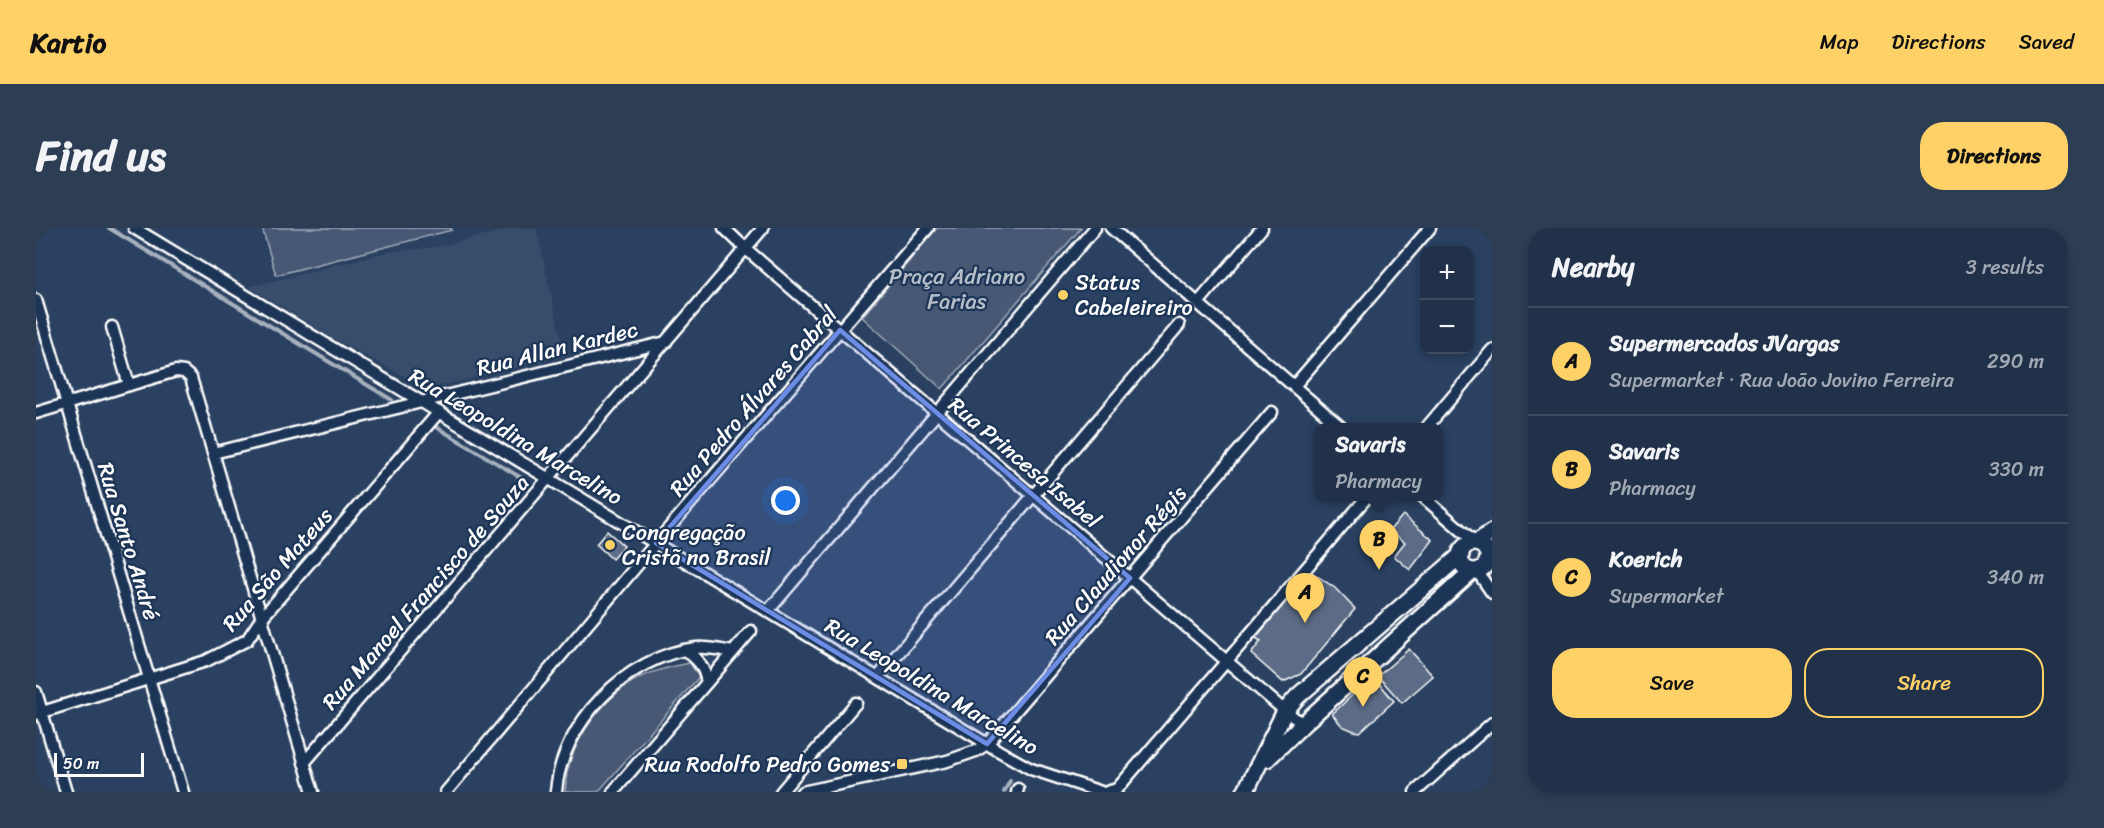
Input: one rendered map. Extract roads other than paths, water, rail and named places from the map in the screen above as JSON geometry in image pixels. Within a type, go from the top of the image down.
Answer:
[{"type":"main road","points":[[1245,792],[1285,711],[1299,696],[1461,555],[1467,545],[1476,543],[1492,532]]},
{"type":"main road","points":[[1258,768],[1394,642],[1475,570],[1485,566],[1490,556],[1476,543]]},
{"type":"main road","points":[[1461,555],[1462,564],[1475,570]]},
{"type":"main road","points":[[1380,626],[1394,642]]},
{"type":"street","name":"Rua Leopoldina Marcelino","points":[[134,228],[987,744],[1030,768],[1101,792]]},
{"type":"street","name":"Rua Princesa Isabel","points":[[724,228],[840,330],[1303,724]]},
{"type":"street","name":"Rua Manoel Francisco de Souza","points":[[304,763],[763,228]]},
{"type":"street","name":"Rua Pedro Álvares Cabral","points":[[446,792],[656,543],[928,228]]},
{"type":"street","points":[[768,611],[1095,228]]},
{"type":"street","points":[[1111,228],[1336,423]]},
{"type":"street","points":[[1198,303],[1262,228]]},
{"type":"street","points":[[1294,386],[1430,228]]},
{"type":"street","name":"Rua Santo André","points":[[36,300],[183,792]]},
{"type":"street","points":[[878,677],[1179,325]]},
{"type":"street","points":[[112,327],[129,385]]},
{"type":"street","name":"Rua Allan Kardec","points":[[213,453],[666,342]]},
{"type":"street","points":[[1430,423],[1492,350]]},
{"type":"street","points":[[36,413],[176,371],[184,372],[191,378],[313,792]]},
{"type":"street","name":"Rua São Mateus","points":[[39,713],[150,680],[206,661],[239,646],[251,635],[261,619],[439,412]]},
{"type":"street","name":"Rua Claudionor Régis","points":[[987,744],[1272,412]]},
{"type":"street","points":[[1112,790],[1228,661],[1364,501]]},
{"type":"street","points":[[1428,501],[1476,543]]},
{"type":"street","points":[[1475,570],[1492,593]]},
{"type":"street","points":[[613,792],[751,631]]},
{"type":"street","points":[[556,792],[560,768],[570,740],[580,724],[600,699],[631,674],[648,664],[686,651],[707,648],[733,652]]},
{"type":"street","points":[[686,651],[699,661],[707,682]]},
{"type":"street","points":[[36,692],[39,713],[66,792]]},
{"type":"street","points":[[781,792],[856,703]]},
{"type":"street","points":[[1415,792],[1492,723]]},
{"type":"street","points":[[802,792],[946,761],[976,752],[987,744]]},
{"type":"waterway","points":[[109,228],[392,400]]},
{"type":"waterway","points":[[436,427],[525,480]]},
{"type":"waterway","points":[[1004,792],[1010,781]]},
{"type":"place","name":"Status Cabeleireiro","points":[[1063,295]]},
{"type":"place","name":"Congregação Cristã no Brasil","points":[[610,545]]},
{"type":"place","name":"Savaris","points":[[1379,570]]},
{"type":"place","name":"Supermercados JVargas","points":[[1305,623]]},
{"type":"place","name":"Koerich","points":[[1363,707]]},
{"type":"place","name":"Rua Rodolfo Pedro Gomes","points":[[902,764]]},
{"type":"park label","name":"Praça Adriano Farias","points":[[957,288]]}]
